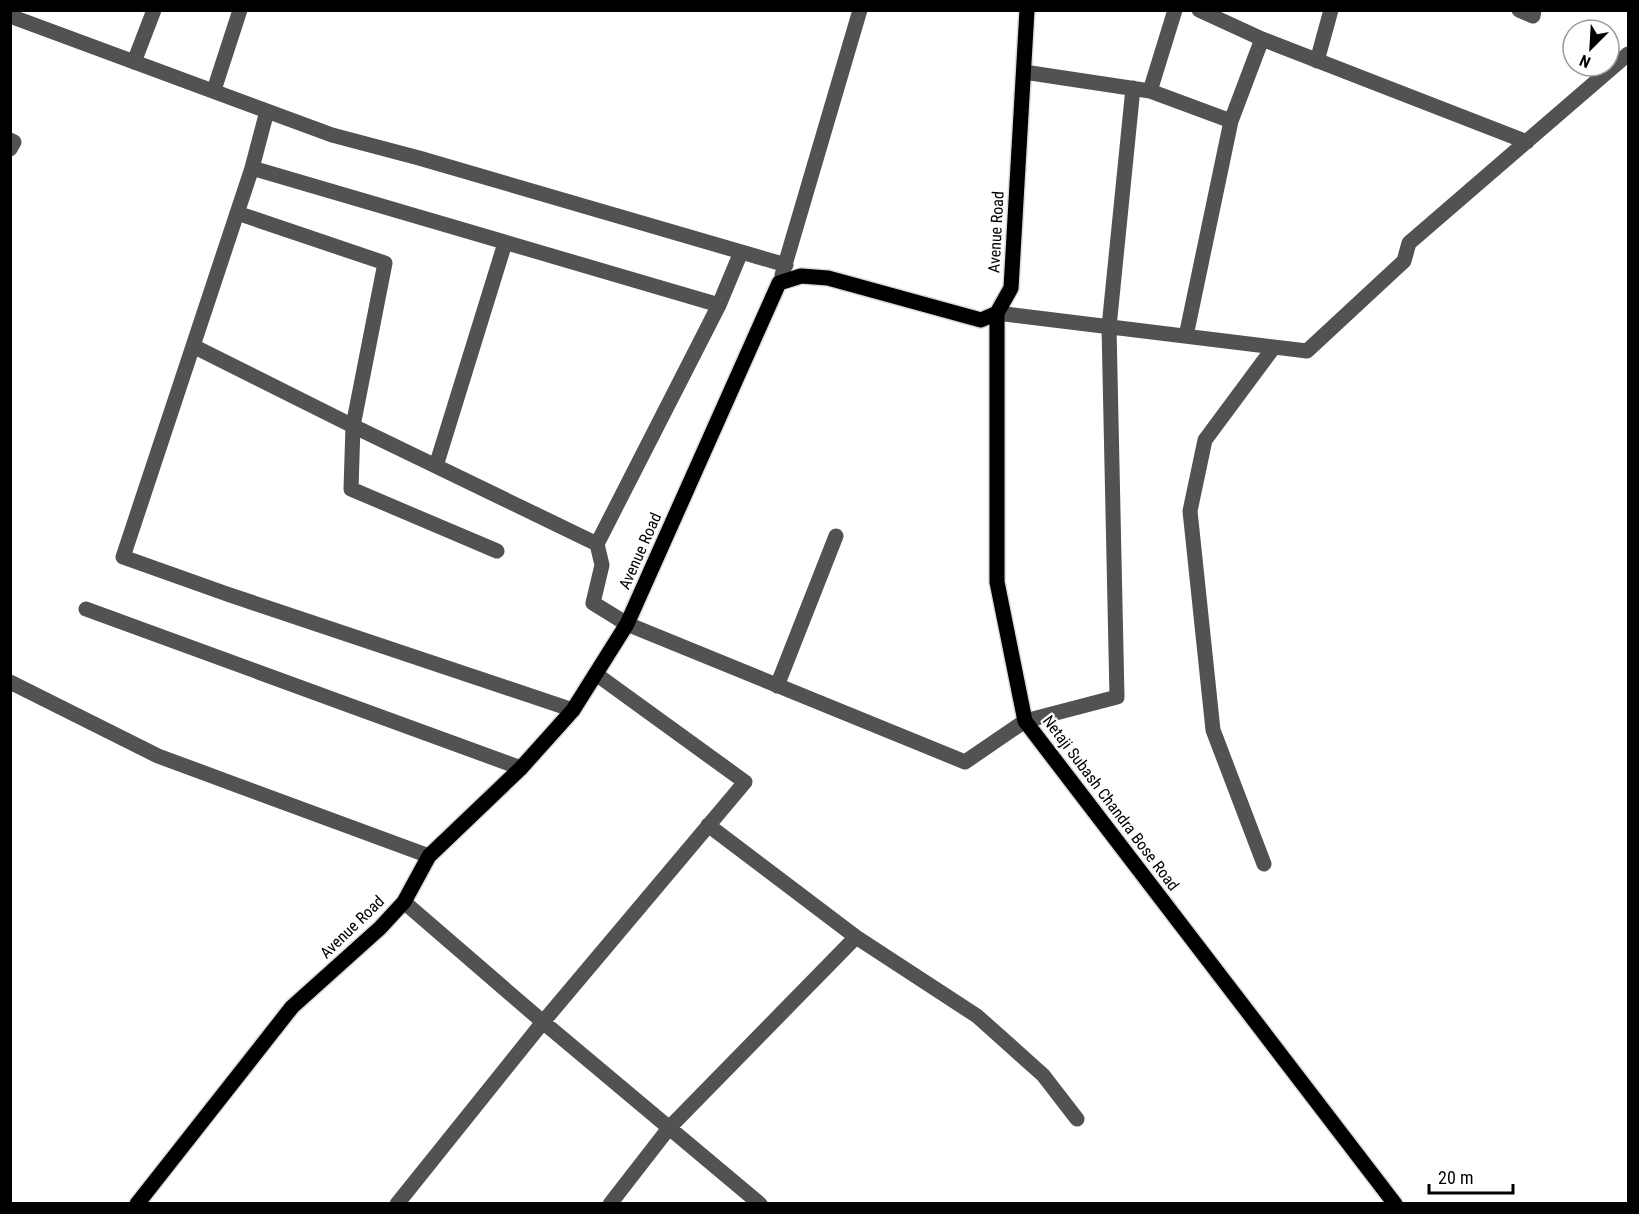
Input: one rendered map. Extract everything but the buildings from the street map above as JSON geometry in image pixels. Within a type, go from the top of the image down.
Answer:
[{"type":"main road","name":"Avenue Road","points":[[997,313],[1011,288],[1027,10]]},
{"type":"main road","points":[[779,283],[801,276],[828,278],[981,320],[997,313]]},
{"type":"main road","name":"Avenue Road","points":[[137,1203],[292,1007],[380,928],[404,902],[429,856],[521,768],[573,710],[627,624],[779,283]]},
{"type":"main road","name":"Netaji Subash Chandra Bose Road","points":[[997,313],[997,582],[1025,721],[1395,1203]]},
{"type":"street","points":[[134,62],[154,10]]},
{"type":"street","points":[[214,90],[240,10]]},
{"type":"street","points":[[779,283],[860,10]]},
{"type":"street","points":[[1150,90],[1175,10]]},
{"type":"street","points":[[1199,10],[1262,39],[1527,142]]},
{"type":"street","points":[[1317,61],[1331,10]]},
{"type":"street","points":[[1519,10],[1533,16],[1534,10]]},
{"type":"street","points":[[10,16],[332,135],[431,161],[786,265]]},
{"type":"street","points":[[1185,336],[1231,121],[1262,39]]},
{"type":"street","points":[[997,313],[1307,351],[1404,261],[1409,243],[1629,54]]},
{"type":"street","points":[[1024,72],[1150,90],[1231,121]]},
{"type":"street","points":[[741,252],[718,305],[597,544],[602,565],[593,603],[627,624],[965,762],[1025,721],[1117,697],[1109,327],[1133,88]]},
{"type":"street","points":[[267,111],[252,168],[123,557],[573,710]]},
{"type":"street","points":[[10,140],[14,142],[10,149]]},
{"type":"street","points":[[252,168],[718,305]]},
{"type":"street","points":[[237,213],[386,263],[352,426],[351,489],[497,551]]},
{"type":"street","points":[[436,466],[506,243]]},
{"type":"street","points":[[193,346],[352,426],[597,544]]},
{"type":"street","points":[[1264,864],[1213,730],[1190,511],[1205,440],[1274,347]]},
{"type":"street","points":[[777,686],[836,536]]},
{"type":"street","points":[[86,609],[521,768]]},
{"type":"street","points":[[397,1203],[543,1022],[745,782],[596,674]]},
{"type":"street","points":[[10,682],[158,756],[429,856]]},
{"type":"street","points":[[708,825],[856,937],[978,1016],[1043,1075],[1077,1119]]},
{"type":"street","points":[[404,902],[543,1022],[760,1203]]},
{"type":"street","points":[[610,1203],[669,1128],[856,937]]}]
